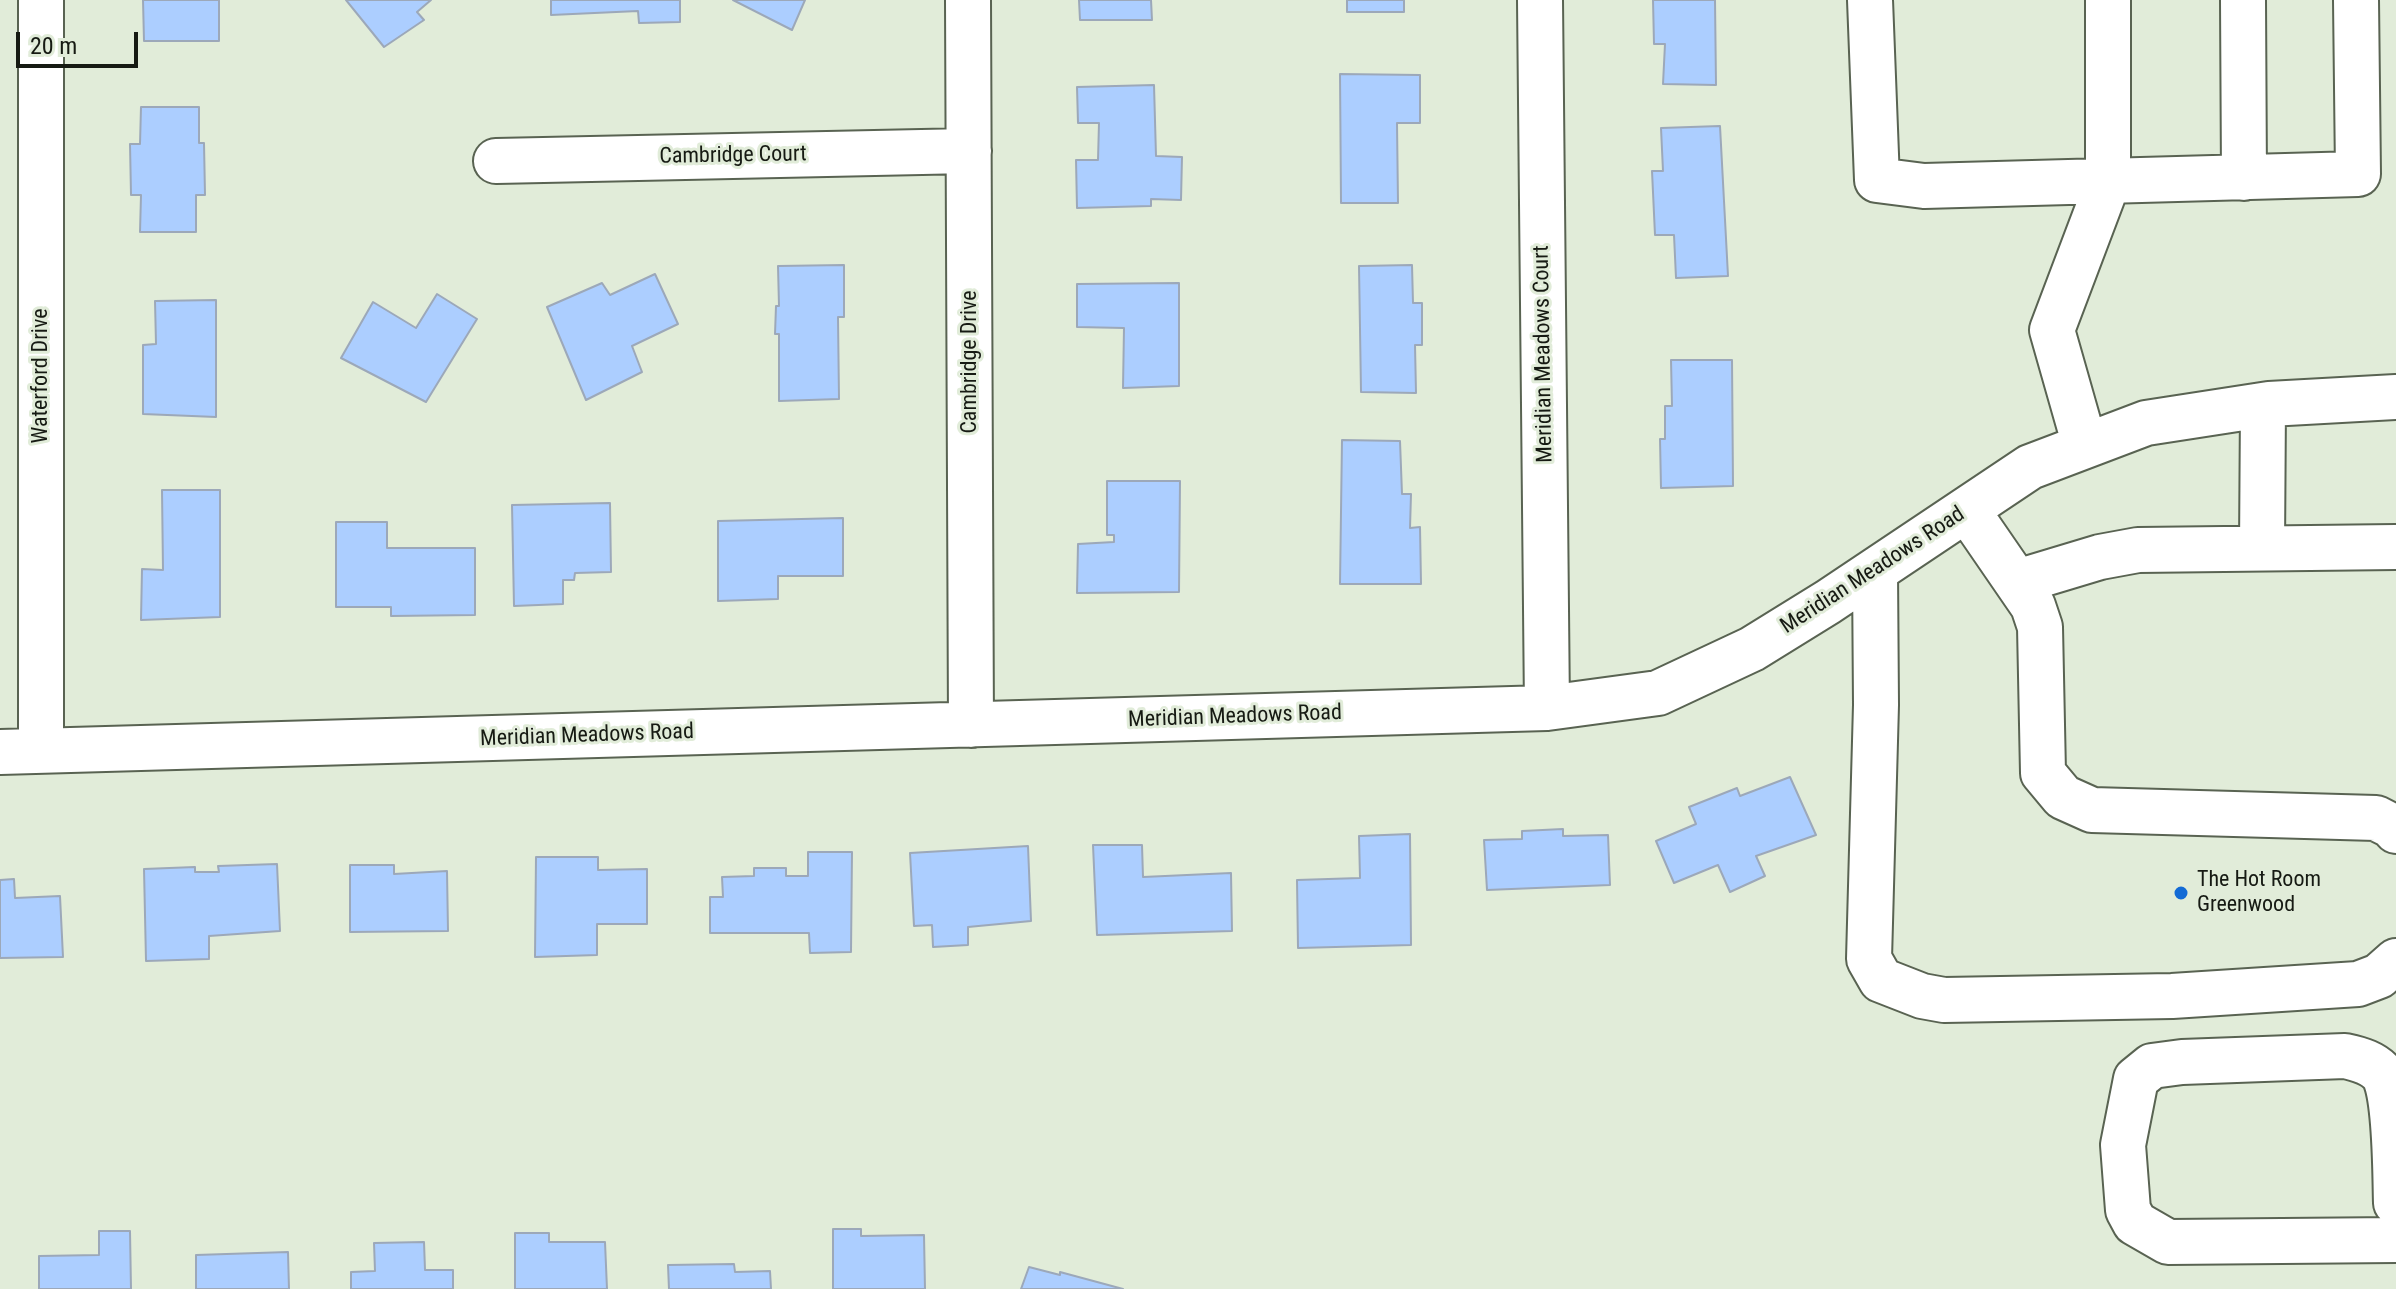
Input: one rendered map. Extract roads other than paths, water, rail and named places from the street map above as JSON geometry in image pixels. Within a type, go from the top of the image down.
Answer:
[{"type":"street","name":"Waterford Drive","points":[[20,752],[41,0]]},
{"type":"street","name":"Cambridge Drive","points":[[968,0],[971,725]]},
{"type":"street","name":"Meridian Meadows Court","points":[[1540,0],[1547,708]]},
{"type":"street","points":[[1870,0],[1877,180],[1924,186],[2358,174],[2356,0]]},
{"type":"street","points":[[2085,446],[2052,330],[2108,182],[2108,0]]},
{"type":"street","points":[[2243,0],[2244,178]]},
{"type":"street","name":"Cambridge Court","points":[[496,161],[969,151]]},
{"type":"street","name":"Meridian Meadows Road","points":[[20,752],[1547,708],[1658,693],[1752,649],[2030,467],[2146,423],[2263,405],[2396,397]]},
{"type":"street","points":[[2262,548],[2263,405]]},
{"type":"street","points":[[1967,510],[2033,606],[2040,627],[2043,773],[2063,797],[2092,810],[2376,818],[2396,831]]},
{"type":"street","points":[[2017,582],[2100,557],[2138,550],[2396,547]]},
{"type":"street","points":[[1875,571],[1876,705],[1869,959],[1881,980],[1922,996],[1944,1000],[2172,996],[2358,984],[2379,976],[2396,961]]},
{"type":"street","points":[[2396,1203],[2392,1101],[2384,1076],[2366,1061],[2345,1056],[2182,1062],[2152,1066],[2136,1079],[2123,1145],[2128,1210],[2135,1223],[2168,1242],[2396,1240]]},
{"type":"place","name":"The Hot Room Greenwood","points":[[2181,893]]}]
